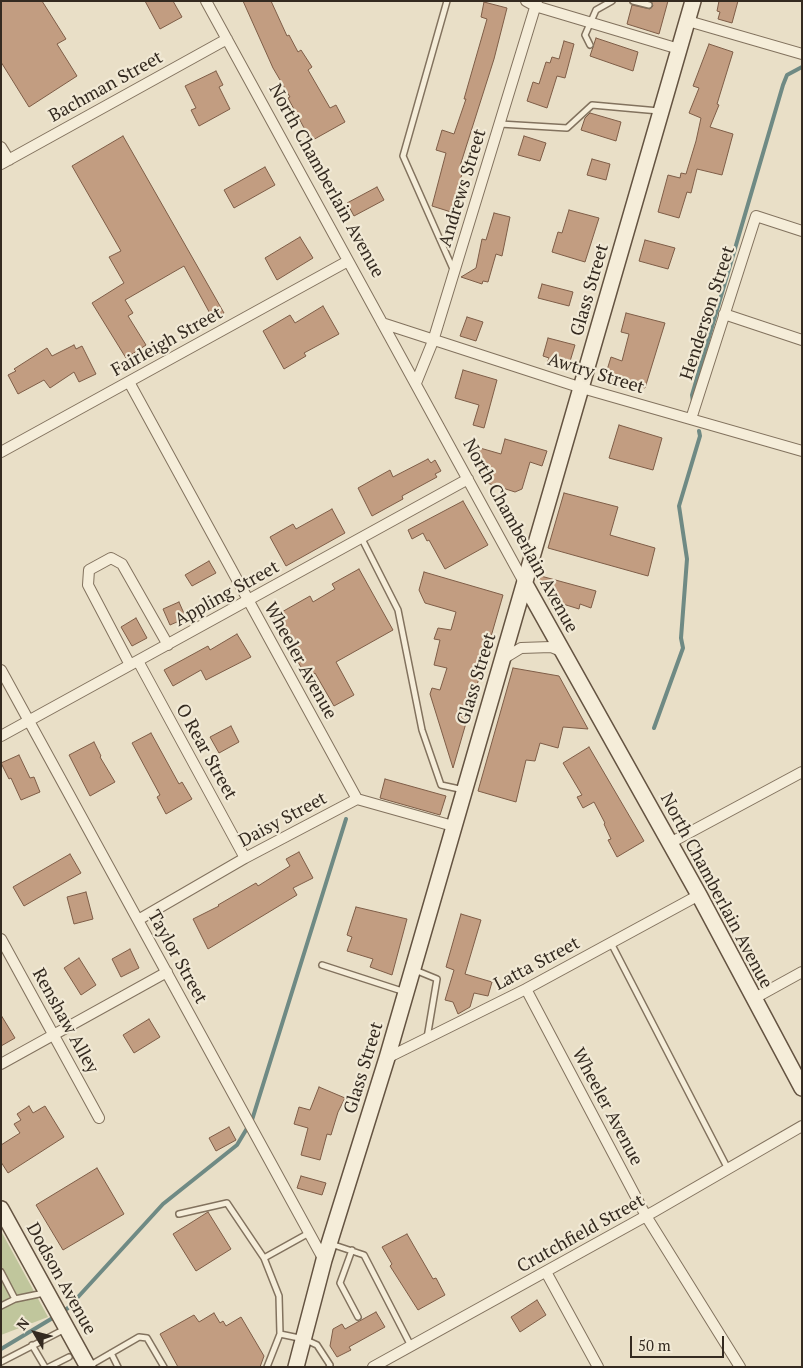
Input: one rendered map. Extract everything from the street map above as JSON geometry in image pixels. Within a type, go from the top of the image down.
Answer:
[{"type":"main road","name":"Glass Street","points":[[296,1367],[324,1260],[387,1058],[693,1]]},
{"type":"main road","name":"North Chamberlain Avenue","points":[[525,584],[699,895],[802,1088]]},
{"type":"main road","name":"Dodson Avenue","points":[[1,1209],[88,1367]]},
{"type":"street","name":"North Chamberlain Avenue","points":[[206,1],[525,584]]},
{"type":"street","name":"Andrews Street","points":[[416,383],[433,341],[500,124],[532,3]]},
{"type":"street","points":[[532,3],[590,23],[679,49]]},
{"type":"street","points":[[688,21],[802,54]]},
{"type":"street","name":"Bachman Street","points":[[5,162],[227,39]]},
{"type":"street","points":[[1,147],[5,162]]},
{"type":"street","name":"Henderson Street","points":[[692,419],[756,216],[802,231]]},
{"type":"street","name":"Fairleigh Street","points":[[1,452],[348,261]]},
{"type":"street","points":[[724,314],[802,340]]},
{"type":"street","name":"Awtry Street","points":[[382,322],[433,341],[582,388],[802,451]]},
{"type":"street","name":"Wheeler Avenue","points":[[129,382],[357,799]]},
{"type":"street","name":"Appling Street","points":[[1,736],[468,479]]},
{"type":"street","name":"O Rear Street","points":[[168,644],[122,564],[111,558],[89,570],[88,584],[245,858]]},
{"type":"street","points":[[503,659],[521,648],[551,647],[563,652]]},
{"type":"street","name":"Taylor Street","points":[[1,670],[324,1260]]},
{"type":"street","points":[[670,843],[802,772]]},
{"type":"street","points":[[357,799],[453,826]]},
{"type":"street","name":"Daisy Street","points":[[138,920],[245,858],[357,799]]},
{"type":"street","name":"Latta Street","points":[[387,1058],[526,989],[699,895]]},
{"type":"street","name":"Renshaw Alley","points":[[1,939],[99,1118]]},
{"type":"street","points":[[1,1064],[167,972]]},
{"type":"street","points":[[753,999],[802,972]]},
{"type":"street","name":"Wheeler Avenue","points":[[526,989],[646,1216],[740,1367]]},
{"type":"street","name":"Crutchfield Street","points":[[373,1367],[646,1216],[802,1126]]},
{"type":"street","points":[[546,1272],[598,1367]]},
{"type":"lane","points":[[447,1],[403,156],[454,271]]},
{"type":"lane","points":[[590,45],[585,35],[596,10],[612,1]]},
{"type":"lane","points":[[634,1],[650,6]]},
{"type":"lane","points":[[500,124],[567,128],[592,105],[661,111]]},
{"type":"lane","points":[[362,538],[398,610],[422,730],[440,785],[464,790]]},
{"type":"lane","points":[[611,944],[728,1169]]},
{"type":"lane","points":[[322,965],[406,992]]},
{"type":"lane","points":[[412,969],[437,979],[427,1039]]},
{"type":"lane","points":[[178,1214],[227,1203],[264,1258],[279,1296],[280,1334],[267,1367]]},
{"type":"lane","points":[[264,1258],[309,1233]]},
{"type":"lane","points":[[330,1243],[364,1256],[411,1346]]},
{"type":"lane","points":[[352,1250],[340,1282],[358,1317]]},
{"type":"lane","points":[[1,1272],[15,1298]]},
{"type":"lane","points":[[1,1306],[15,1298],[47,1293]]},
{"type":"lane","points":[[1,1362],[65,1325]]},
{"type":"lane","points":[[280,1334],[304,1339],[317,1345],[330,1365],[329,1367]]},
{"type":"lane","points":[[88,1367],[139,1336],[147,1338],[164,1367]]},
{"type":"lane","points":[[32,1345],[45,1367]]},
{"type":"lane","points":[[111,1354],[118,1367]]},
{"type":"lane","points":[[49,1367],[69,1357]]},
{"type":"green space","points":[[1,1231],[48,1317],[1,1335]]},
{"type":"building","points":[[1,1],[42,1],[66,39],[57,44],[77,76],[29,107],[1,62]]},
{"type":"building","points":[[145,1],[173,1],[182,17],[160,29]]},
{"type":"building","points":[[243,1],[271,1],[287,36],[289,35],[298,52],[301,50],[312,67],[308,70],[330,108],[336,105],[345,122],[311,141],[288,98],[290,97],[273,68]]},
{"type":"building","points":[[651,1],[668,1],[659,34],[627,24],[632,5],[650,9],[653,6]]},
{"type":"building","points":[[719,1],[738,1],[732,23],[718,19],[720,12],[717,11]]},
{"type":"building","points":[[484,2],[507,8],[494,59],[460,166],[464,167],[451,212],[432,206],[446,153],[436,150],[442,130],[454,134],[466,99],[464,99],[487,19],[481,17]]},
{"type":"building","points":[[596,38],[638,52],[633,71],[590,56]]},
{"type":"building","points":[[564,41],[574,44],[565,78],[557,76],[547,108],[527,101],[533,82],[539,84],[546,62],[550,63],[552,57],[559,59]]},
{"type":"building","points":[[709,44],[733,52],[717,104],[719,105],[710,127],[733,134],[722,175],[697,169],[691,193],[687,192],[679,218],[658,212],[668,175],[680,178],[681,173],[686,174],[701,118],[689,113],[699,88],[693,86]]},
{"type":"building","points":[[216,71],[223,85],[219,87],[230,109],[199,126],[191,110],[196,108],[185,86]]},
{"type":"building","points":[[590,113],[621,122],[616,141],[581,130],[585,118]]},
{"type":"building","points":[[123,136],[224,313],[213,319],[184,266],[125,300],[133,313],[128,316],[146,345],[126,358],[92,303],[124,283],[109,257],[121,251],[72,166]]},
{"type":"building","points":[[524,136],[546,143],[540,161],[518,155]]},
{"type":"building","points":[[592,159],[610,164],[606,180],[587,175]]},
{"type":"building","points":[[265,167],[275,185],[234,208],[224,190]]},
{"type":"building","points":[[377,187],[384,200],[354,216],[347,203]]},
{"type":"building","points":[[569,210],[599,218],[585,262],[552,252],[558,232],[562,233]]},
{"type":"building","points":[[494,213],[510,217],[502,256],[496,254],[488,282],[483,281],[482,284],[461,277],[476,268],[482,239],[486,240]]},
{"type":"building","points":[[300,237],[313,258],[277,280],[265,258]]},
{"type":"building","points":[[645,240],[675,248],[668,269],[639,261]]},
{"type":"building","points":[[542,284],[573,292],[569,306],[538,298]]},
{"type":"building","points":[[323,306],[339,334],[304,353],[306,356],[284,369],[263,331],[290,315],[295,323]]},
{"type":"building","points":[[626,313],[665,323],[645,388],[624,382],[623,387],[598,380],[601,368],[607,370],[611,357],[622,361],[629,334],[621,332]]},
{"type":"building","points":[[467,317],[483,322],[476,341],[460,336]]},
{"type":"building","points":[[548,338],[575,345],[568,368],[547,363],[549,358],[543,356]]},
{"type":"building","points":[[74,345],[76,349],[82,346],[96,374],[79,382],[74,372],[50,388],[44,380],[18,394],[8,375],[16,371],[14,369],[47,348],[52,356]]},
{"type":"building","points":[[463,370],[497,380],[484,428],[473,425],[479,405],[455,398]]},
{"type":"building","points":[[619,425],[662,438],[653,470],[609,458]]},
{"type":"building","points":[[505,439],[547,451],[542,466],[530,462],[522,489],[515,492],[484,482],[475,465],[480,448],[501,454]]},
{"type":"building","points":[[428,459],[431,463],[435,460],[441,471],[435,474],[437,477],[402,496],[403,499],[372,516],[358,488],[390,470],[393,477]]},
{"type":"building","points":[[564,493],[618,507],[610,535],[655,548],[648,576],[548,548]]},
{"type":"building","points":[[463,501],[488,545],[445,569],[423,533],[412,539],[408,530]]},
{"type":"building","points":[[332,509],[345,533],[286,566],[270,537],[293,524],[296,529]]},
{"type":"building","points":[[209,561],[216,573],[192,586],[185,575]]},
{"type":"building","points":[[359,569],[393,630],[336,662],[354,695],[334,706],[315,673],[307,678],[273,617],[310,596],[313,602],[335,589],[332,584]]},
{"type":"building","points":[[424,572],[503,595],[453,768],[430,694],[432,688],[440,690],[447,668],[434,665],[440,640],[434,639],[438,628],[451,630],[456,612],[425,603],[419,590]]},
{"type":"building","points":[[537,575],[596,591],[591,608],[580,604],[579,609],[550,600]]},
{"type":"building","points":[[179,602],[186,618],[170,625],[163,609]]},
{"type":"building","points":[[136,618],[147,638],[132,646],[121,627]]},
{"type":"building","points":[[237,634],[251,657],[206,680],[201,670],[173,686],[164,670],[208,646],[210,650]]},
{"type":"building","points":[[513,668],[559,676],[588,729],[563,727],[558,748],[540,743],[535,761],[526,760],[516,802],[478,791]]},
{"type":"building","points":[[231,726],[239,742],[219,753],[210,737]]},
{"type":"building","points":[[151,733],[179,784],[182,782],[192,799],[166,814],[157,797],[160,795],[132,743]]},
{"type":"building","points":[[94,742],[100,757],[115,782],[90,796],[69,755]]},
{"type":"building","points":[[589,747],[644,841],[617,857],[608,840],[611,839],[605,823],[594,802],[583,808],[577,797],[582,795],[563,763]]},
{"type":"building","points":[[19,755],[30,778],[34,777],[40,792],[21,800],[11,778],[9,779],[1,763]]},
{"type":"building","points":[[385,779],[446,796],[440,815],[380,798]]},
{"type":"building","points":[[299,852],[313,878],[293,888],[297,895],[208,949],[193,919],[219,906],[256,883],[258,886],[290,866],[286,859]]},
{"type":"building","points":[[70,854],[81,873],[24,906],[13,887]]},
{"type":"building","points":[[86,892],[93,919],[74,924],[67,897]]},
{"type":"building","points":[[356,907],[407,919],[392,975],[370,967],[373,959],[347,951],[352,937],[347,935]]},
{"type":"building","points":[[461,914],[481,920],[465,974],[492,982],[488,996],[474,993],[470,1007],[458,1014],[453,1002],[445,1000],[454,970],[446,967]]},
{"type":"building","points":[[130,949],[139,968],[121,977],[112,959]]},
{"type":"building","points":[[79,958],[96,985],[81,995],[64,968]]},
{"type":"building","points":[[1,1015],[15,1038],[1,1046]]},
{"type":"building","points":[[149,1019],[160,1037],[134,1053],[123,1035]]},
{"type":"building","points":[[319,1087],[345,1098],[338,1112],[331,1135],[327,1134],[320,1160],[301,1155],[308,1128],[294,1124],[299,1107],[310,1110]]},
{"type":"building","points":[[29,1106],[33,1113],[45,1106],[64,1137],[8,1173],[1,1162],[1,1145],[20,1133],[14,1124],[21,1120],[17,1114]]},
{"type":"building","points":[[229,1127],[236,1140],[216,1151],[209,1138]]},
{"type":"building","points":[[97,1168],[124,1214],[63,1250],[36,1205]]},
{"type":"building","points":[[301,1176],[326,1183],[322,1195],[297,1188]]},
{"type":"building","points":[[208,1212],[231,1249],[196,1271],[173,1234]]},
{"type":"building","points":[[407,1234],[433,1279],[436,1278],[445,1295],[418,1310],[390,1266],[392,1264],[382,1247]]},
{"type":"building","points":[[537,1300],[546,1315],[520,1332],[511,1317]]},
{"type":"building","points":[[376,1312],[385,1327],[349,1347],[351,1350],[337,1357],[330,1346],[333,1329],[342,1324],[345,1329]]},
{"type":"building","points":[[214,1313],[220,1323],[223,1321],[226,1326],[241,1317],[264,1356],[260,1367],[178,1367],[160,1334],[194,1315],[199,1322]]},
{"type":"waterway","points":[[693,402],[692,395],[783,85],[787,75],[802,67]]},
{"type":"waterway","points":[[654,728],[683,648],[681,638],[687,559],[679,506],[700,436],[699,431]]},
{"type":"waterway","points":[[62,1312],[68,1308],[163,1204],[237,1145],[252,1120],[346,819]]},
{"type":"waterway","points":[[1,1349],[56,1316]]}]
